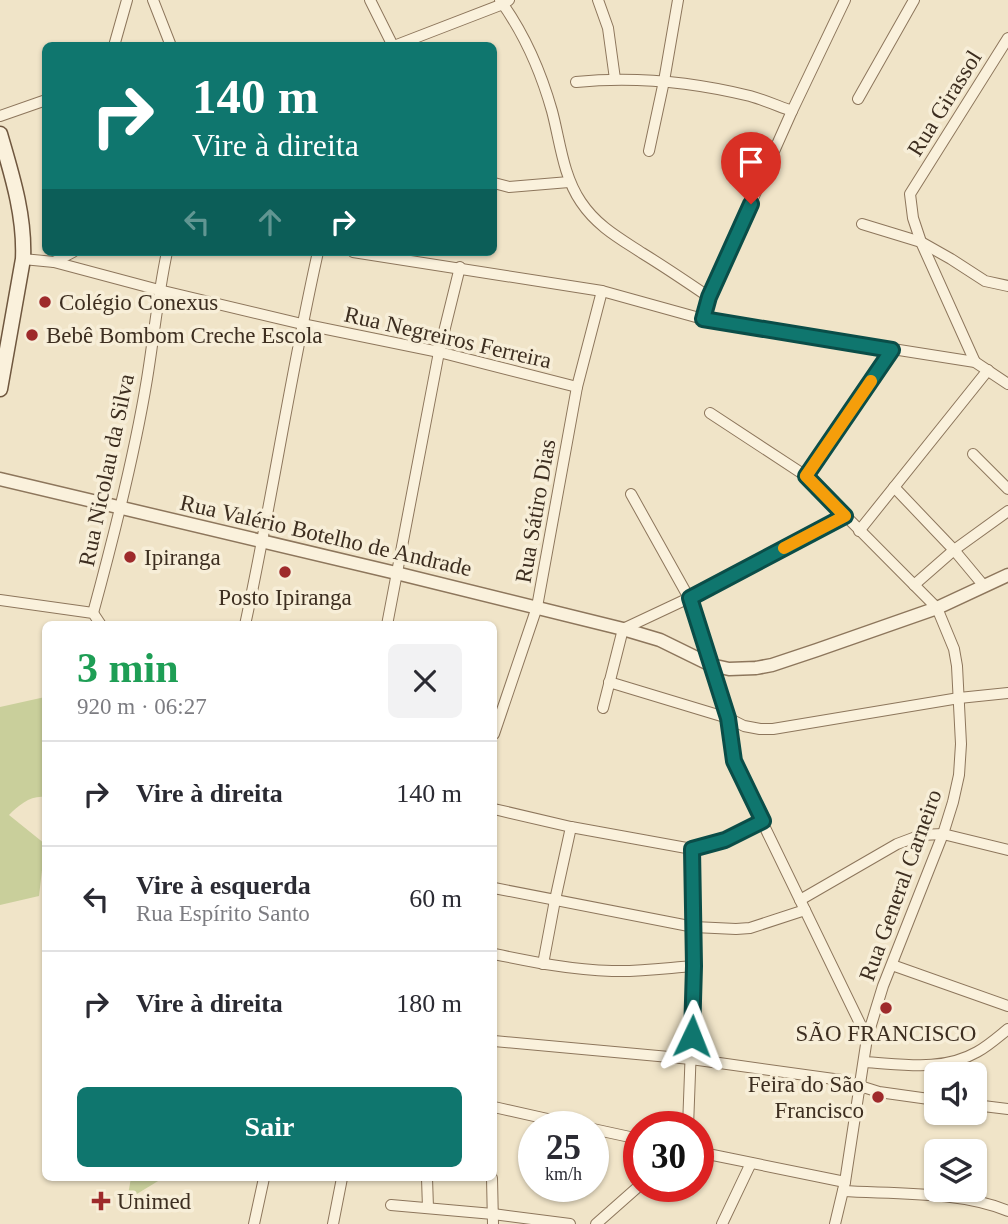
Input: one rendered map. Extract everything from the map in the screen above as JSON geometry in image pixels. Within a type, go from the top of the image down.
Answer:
[{"type":"main road","points":[[0,134],[20,209],[24,242],[0,389]]},
{"type":"street","points":[[115,42],[127,0]]},
{"type":"street","points":[[153,0],[169,42]]},
{"type":"street","points":[[370,0],[391,42]]},
{"type":"street","points":[[598,0],[608,28],[615,79]]},
{"type":"street","points":[[649,151],[678,0]]},
{"type":"street","points":[[703,319],[709,297],[845,0]]},
{"type":"street","points":[[858,99],[914,0]]},
{"type":"street","points":[[403,42],[504,1],[538,69],[551,108],[569,182],[581,203],[597,222],[618,239],[709,297]]},
{"type":"street","name":"Rua Girassol","points":[[920,242],[910,204],[912,189],[1008,38]]},
{"type":"street","points":[[576,82],[615,79],[664,81],[752,97],[792,111]]},
{"type":"street","points":[[0,116],[42,101]]},
{"type":"street","points":[[497,184],[509,187],[569,182]]},
{"type":"street","points":[[862,225],[920,242],[985,281],[1008,286]]},
{"type":"street","points":[[920,242],[975,362]]},
{"type":"street","points":[[54,262],[65,256]]},
{"type":"street","name":"Rua Nicolau da Silva","points":[[93,613],[121,508],[147,380],[166,256]]},
{"type":"street","points":[[246,621],[317,256]]},
{"type":"street","points":[[382,256],[602,290],[703,319],[975,362],[1008,384]]},
{"type":"street","name":"Rua Negreiros Ferreira","points":[[23,259],[54,262],[159,290],[302,324],[439,352],[577,387]]},
{"type":"street","points":[[388,621],[439,352],[460,267]]},
{"type":"street","name":"Rua Sátiro Dias","points":[[497,725],[537,607],[577,387],[602,290]]},
{"type":"street","points":[[806,476],[892,350]]},
{"type":"street","points":[[859,531],[988,370]]},
{"type":"street","name":"Rua General Carneiro","points":[[710,413],[806,476],[937,608],[954,649],[957,666],[961,744],[959,775],[943,834],[877,1003],[867,1038],[844,1186],[835,1224]]},
{"type":"street","points":[[973,454],[1008,489]]},
{"type":"street","name":"Rua Valério Botelho de Andrade","points":[[0,479],[623,629],[673,646],[711,666]]},
{"type":"street","points":[[894,487],[984,586]]},
{"type":"street","points":[[631,494],[690,598],[728,718],[734,761],[867,1038]]},
{"type":"street","points":[[914,585],[954,550],[1008,511]]},
{"type":"street","points":[[603,708],[623,629],[690,598],[845,516]]},
{"type":"street","points":[[711,666],[737,670],[772,665],[937,608],[1008,575]]},
{"type":"street","points":[[0,600],[93,613],[98,621]]},
{"type":"street","points":[[609,682],[760,729],[1008,693]]},
{"type":"street","points":[[497,810],[571,827],[692,849],[725,840],[763,821]]},
{"type":"street","points":[[543,964],[571,827]]},
{"type":"street","points":[[800,900],[902,841],[921,835],[943,834],[1008,850]]},
{"type":"street","points":[[689,1111],[694,966],[692,849]]},
{"type":"street","points":[[497,889],[694,928],[750,928],[805,910]]},
{"type":"street","points":[[497,955],[543,964],[608,971],[694,966]]},
{"type":"street","points":[[892,965],[1008,1006]]},
{"type":"street","points":[[864,1062],[927,1066],[949,1063],[978,1051],[1008,1029]]},
{"type":"street","points":[[497,1041],[691,1059],[841,1080],[879,1092],[924,1098]]},
{"type":"street","points":[[987,1106],[1008,1109]]},
{"type":"street","points":[[497,1108],[518,1112]]},
{"type":"street","points":[[714,1155],[844,1186],[945,1196],[1008,1211]]},
{"type":"street","points":[[722,1224],[751,1163]]},
{"type":"street","points":[[254,1224],[263,1181]]},
{"type":"street","points":[[332,1224],[341,1181]]},
{"type":"street","points":[[428,1181],[428,1208]]},
{"type":"street","points":[[492,1181],[493,1219]]},
{"type":"street","points":[[596,1224],[623,1200]]},
{"type":"street","points":[[391,1205],[493,1219],[570,1224]]},
{"type":"green space","points":[[42,698],[42,797],[30,799],[9,815],[42,842],[39,896],[0,905],[0,707]]},
{"type":"green space","points":[[130,1181],[158,1181],[127,1200]]},
{"type":"slow traffic","points":[[784,548],[845,516],[806,476],[871,381]]},
{"type":"place","name":"Colégio Conexus","points":[[45,302]]},
{"type":"place","name":"Bebê Bombom Creche Escola","points":[[32,335]]},
{"type":"place","name":"Ipiranga","points":[[130,557]]},
{"type":"place","name":"Posto Ipiranga","points":[[285,572]]},
{"type":"place","name":"SÃO FRANCISCO","points":[[886,1008]]},
{"type":"place","name":"Feira do São Francisco","points":[[878,1097]]},
{"type":"place","name":"Unimed","points":[[101,1201]]},
{"type":"route","points":[[692,1036],[692,849],[725,840],[763,821],[734,761],[728,718],[690,598],[845,516],[806,476],[892,350],[703,319],[709,297],[751,204]]}]
